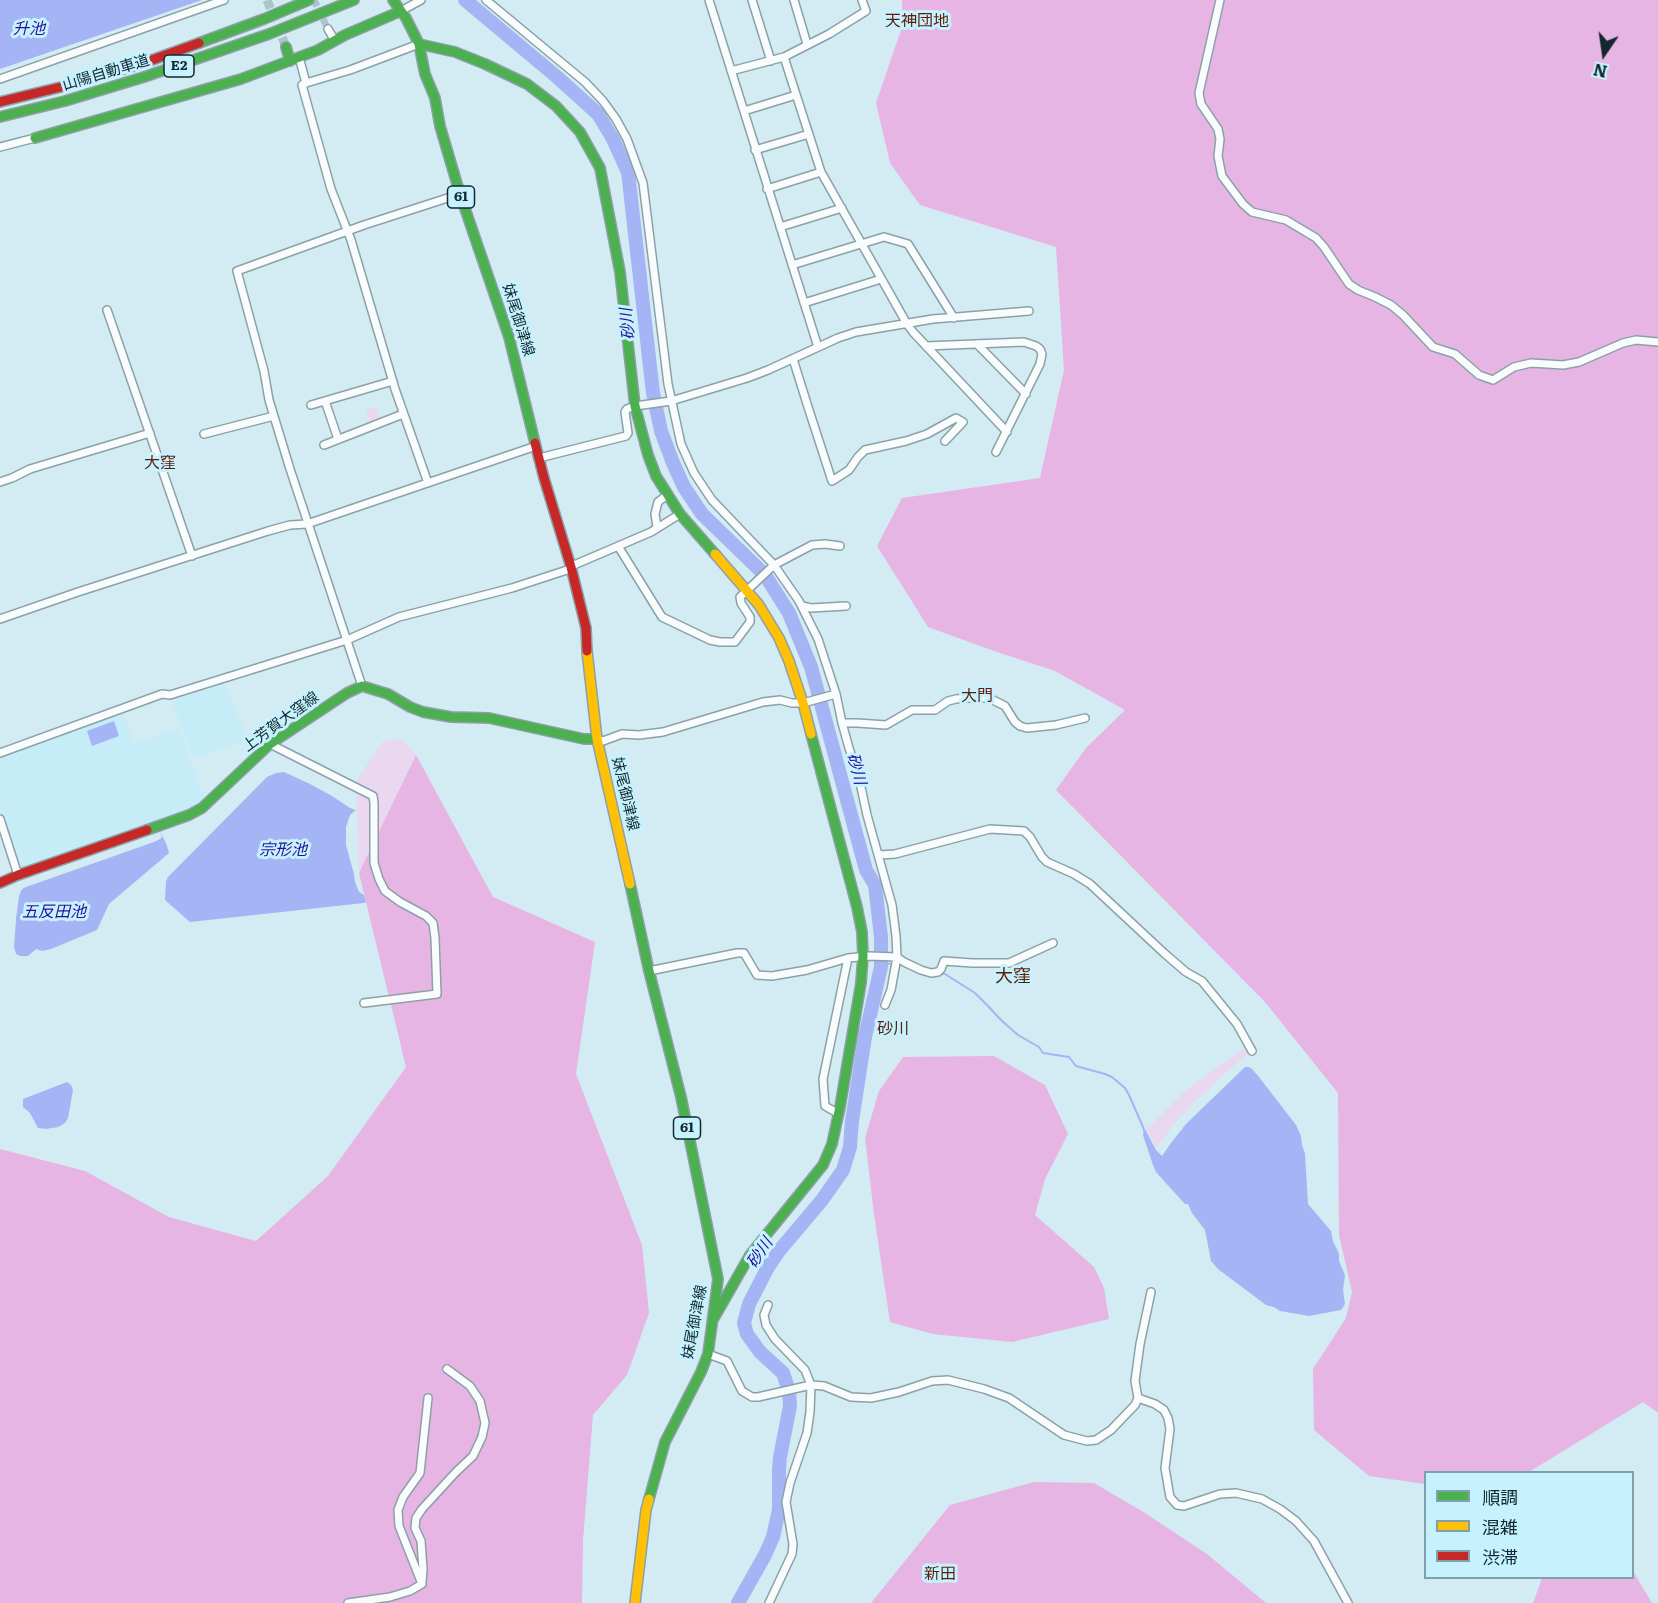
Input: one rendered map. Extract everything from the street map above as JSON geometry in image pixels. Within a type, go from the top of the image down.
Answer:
[{"type":"main road","name":"山陽自動車道","points":[[0,102],[141,64],[264,20],[309,0]]},
{"type":"main road","name":"山陽自動車道","points":[[0,117],[65,101],[144,77],[269,34],[354,0]]},
{"type":"main road","name":"妹尾御津線","points":[[393,0],[406,18],[419,44],[425,74],[435,98],[440,126],[460,194],[509,338],[539,458],[571,567],[586,628],[587,664],[597,739],[649,971],[681,1097],[718,1279],[708,1354],[665,1442],[657,1465],[646,1510],[636,1602]]},
{"type":"main road","points":[[35,138],[203,91],[318,50],[401,11]]},
{"type":"main road","points":[[419,44],[455,52],[527,84],[556,106],[580,132],[600,168],[620,272],[648,455],[656,476],[680,514],[749,587],[779,638],[806,702],[862,932],[866,956],[832,1144],[823,1165],[750,1255],[714,1318]]},
{"type":"main road","points":[[286,47],[294,59]]},
{"type":"main road","points":[[362,686],[388,694],[423,712],[451,717],[489,718],[584,739],[597,739]]},
{"type":"main road","name":"上芳賀大窪線","points":[[0,883],[189,815],[202,808],[270,744],[347,693],[362,686]]},
{"type":"street","points":[[0,79],[224,0]]},
{"type":"street","points":[[401,11],[422,0]]},
{"type":"street","points":[[486,0],[585,82],[609,110],[627,139],[643,183],[670,401],[681,444],[699,483],[788,584],[818,639],[859,778],[892,905],[896,936],[895,960],[891,990],[885,1005]]},
{"type":"street","points":[[709,0],[818,347]]},
{"type":"street","points":[[752,0],[771,61]]},
{"type":"street","points":[[794,0],[807,44]]},
{"type":"street","points":[[731,71],[784,57],[829,34],[866,11],[862,0]]},
{"type":"street","points":[[1220,0],[1199,93],[1201,104],[1218,129],[1220,139],[1218,156],[1222,176],[1252,212],[1286,220],[1316,238],[1349,284],[1391,305],[1433,347],[1455,354],[1479,375],[1493,380],[1514,367],[1531,363],[1563,365],[1579,362],[1623,343],[1636,340],[1658,342]]},
{"type":"street","points":[[328,29],[334,41]]},
{"type":"street","points":[[419,44],[302,85],[332,189],[351,240],[403,414],[428,483]]},
{"type":"street","points":[[784,57],[821,172],[907,324],[1007,432]]},
{"type":"street","points":[[294,59],[306,84]]},
{"type":"street","points":[[744,111],[796,95]]},
{"type":"street","points":[[755,150],[809,134]]},
{"type":"street","points":[[0,147],[35,138]]},
{"type":"street","points":[[767,189],[821,172]]},
{"type":"street","points":[[362,686],[307,524],[274,416],[237,271],[460,194]]},
{"type":"street","points":[[780,227],[842,208]]},
{"type":"street","points":[[792,265],[884,237],[908,243],[954,318]]},
{"type":"street","points":[[804,303],[881,279]]},
{"type":"street","points":[[107,310],[192,556]]},
{"type":"street","points":[[539,458],[626,436],[628,433],[625,411],[670,401],[747,378],[856,332],[933,319],[1029,311]]},
{"type":"street","points":[[926,346],[1024,342],[1036,346],[1042,354],[1026,394],[996,452]]},
{"type":"street","points":[[977,344],[1026,394]]},
{"type":"street","points":[[794,359],[832,481],[849,470],[865,450],[927,434],[956,418],[963,422],[945,441]]},
{"type":"street","points":[[311,405],[393,381]]},
{"type":"street","points":[[325,401],[338,439]]},
{"type":"street","points":[[324,445],[403,414]]},
{"type":"street","points":[[204,434],[274,416]]},
{"type":"street","points":[[0,482],[30,469],[150,433]]},
{"type":"street","points":[[0,619],[279,528],[307,524],[536,446]]},
{"type":"street","points":[[657,527],[655,514],[658,502],[667,495]]},
{"type":"street","points":[[0,753],[162,694],[170,695],[347,640],[399,617],[512,588],[567,570],[651,532],[680,514]]},
{"type":"street","points":[[618,546],[662,617],[710,640],[735,642],[750,622],[750,617],[740,600],[749,587],[773,566],[812,545],[840,546]]},
{"type":"street","points":[[802,606],[811,608],[846,606]]},
{"type":"street","points":[[597,739],[603,741],[622,734],[639,735],[663,732],[763,702],[780,700],[792,703],[806,702],[834,694]]},
{"type":"street","points":[[842,723],[886,725],[912,710],[935,710],[948,701],[980,697],[1005,706],[1015,722],[1027,728],[1056,725],[1085,718]]},
{"type":"street","points":[[270,744],[373,796],[375,803],[374,863],[379,879],[385,891],[426,916],[433,923],[438,994],[364,1003]]},
{"type":"street","points":[[0,819],[18,875]]},
{"type":"street","points":[[879,855],[895,854],[990,829],[1024,831],[1047,862],[1090,884],[1164,953],[1186,972],[1202,981],[1237,1024],[1252,1051]]},
{"type":"street","points":[[649,971],[744,953],[757,975],[772,976],[807,970],[848,958],[866,956],[904,962],[931,973],[938,972],[944,961],[1009,963],[1053,943]]},
{"type":"street","points":[[838,1114],[825,1106],[823,1079],[848,958]]},
{"type":"street","points":[[708,1354],[727,1361],[742,1391],[747,1395],[767,1396],[808,1386],[824,1386],[850,1396],[871,1398],[932,1381],[948,1380],[1008,1398],[1064,1435],[1087,1441],[1096,1440],[1111,1430],[1135,1405],[1138,1398],[1135,1381],[1140,1344],[1152,1292]]},
{"type":"street","points":[[768,1305],[765,1315],[766,1325],[775,1339],[805,1370],[810,1412],[807,1433],[786,1502],[793,1544],[792,1554],[769,1603]]},
{"type":"street","points":[[422,1584],[421,1541],[415,1528],[416,1518],[472,1456],[482,1437],[485,1423],[480,1401],[470,1386],[447,1369]]},
{"type":"street","points":[[422,1584],[399,1526],[398,1510],[403,1497],[420,1473],[428,1398]]},
{"type":"street","points":[[1138,1398],[1155,1404],[1164,1410],[1168,1418],[1170,1429],[1165,1468],[1170,1497],[1177,1505],[1184,1506],[1220,1494],[1236,1493],[1262,1499],[1280,1509],[1296,1521],[1314,1541],[1348,1603]]},
{"type":"street","points":[[348,1603],[390,1597],[410,1591],[422,1584]]},
{"type":"shaded area","points":[[902,0],[1658,0],[1658,1413],[1643,1402],[1531,1471],[1424,1471],[1424,1484],[1369,1476],[1314,1430],[1313,1369],[1346,1318],[1352,1292],[1339,1235],[1338,1093],[1265,1002],[1056,790],[1086,748],[1125,710],[1055,671],[928,627],[877,546],[902,498],[1040,478],[1064,370],[1056,247],[920,205],[890,163],[876,103],[902,27]]},
{"type":"shaded area","points":[[375,406],[381,419],[371,423],[366,410]]},
{"type":"shaded area","points":[[223,682],[248,739],[194,759],[171,699]]},
{"type":"shaded area","points":[[122,712],[134,744],[179,729],[205,800],[181,814],[22,868],[19,867],[0,808],[0,757]]},
{"type":"shaded area","points":[[402,739],[416,755],[408,770],[412,792],[411,813],[359,873],[356,782],[382,742]]},
{"type":"shaded area","points":[[416,755],[493,897],[595,942],[576,1074],[642,1245],[649,1313],[627,1375],[593,1415],[583,1540],[582,1603],[0,1603],[0,1149],[85,1171],[169,1217],[256,1241],[328,1176],[406,1067],[359,873]]},
{"type":"shaded area","points":[[1243,1049],[1248,1053],[1195,1101],[1156,1148],[1147,1129],[1187,1089]]},
{"type":"shaded area","points":[[994,1056],[1045,1085],[1068,1134],[1045,1179],[1035,1215],[1094,1267],[1104,1288],[1109,1319],[1012,1342],[933,1334],[890,1322],[865,1138],[879,1091],[903,1057]]},
{"type":"shaded area","points":[[1034,1482],[1094,1483],[1207,1554],[1266,1603],[871,1603],[950,1505]]},
{"type":"shaded area","points":[[1634,1573],[1652,1603],[1533,1603],[1542,1579],[1634,1579]]},
{"type":"water","name":"升池","points":[[0,0],[202,0],[0,69]]},
{"type":"water","points":[[114,721],[119,736],[92,746],[87,731]]},
{"type":"water","name":"宗形池","points":[[284,772],[356,810],[350,815],[346,827],[346,845],[355,882],[366,902],[190,922],[165,900],[168,877],[267,777]]},
{"type":"water","name":"五反田池","points":[[160,832],[169,853],[109,904],[97,930],[51,949],[42,951],[36,949],[28,956],[16,954],[14,947],[16,919],[22,889],[154,842],[162,838]]},
{"type":"water","points":[[1245,1067],[1252,1069],[1259,1077],[1296,1125],[1301,1136],[1305,1154],[1308,1204],[1331,1231],[1345,1275],[1343,1290],[1345,1304],[1341,1310],[1309,1316],[1280,1311],[1266,1305],[1218,1269],[1211,1261],[1205,1230],[1188,1204],[1185,1204],[1164,1181],[1153,1165],[1143,1135],[1145,1129],[1156,1150],[1162,1156],[1186,1124]]},
{"type":"water","points":[[67,1082],[73,1090],[65,1123],[58,1127],[38,1128],[30,1113],[23,1107],[23,1099]]},
{"type":"waterway","name":"砂川","points":[[465,0],[598,114],[613,139],[628,172],[653,393],[661,431],[684,487],[702,514],[765,575],[789,613],[811,667],[866,870],[875,885],[881,937],[881,967],[865,1037],[850,1147],[843,1170],[768,1267],[749,1304],[744,1323],[747,1334],[760,1352],[783,1373],[789,1391],[790,1406],[780,1457],[779,1510],[773,1537],[738,1603]]},
{"type":"waterway","points":[[881,963],[902,965],[914,970]]},
{"type":"waterway","points":[[940,974],[945,974],[975,993],[1002,1021],[1018,1035],[1039,1047],[1043,1053],[1069,1057],[1076,1066],[1112,1077],[1125,1088],[1145,1134]]},
{"type":"tunnel","points":[[267,0],[286,47]]},
{"type":"tunnel","points":[[314,0],[328,29]]},
{"type":"traffic: fast","points":[[199,43],[309,0]]},
{"type":"traffic: fast","points":[[0,117],[65,101],[144,77],[269,34],[354,0]]},
{"type":"traffic: fast","points":[[393,0],[406,18],[419,44],[425,74],[435,98],[440,126],[460,194],[509,337],[535,443]]},
{"type":"traffic: fast","points":[[35,138],[241,79],[318,50],[345,35],[401,11]]},
{"type":"traffic: fast","points":[[419,44],[455,52],[527,84],[556,106],[580,132],[600,168],[620,272],[635,406],[648,455],[656,476],[680,514],[715,554]]},
{"type":"traffic: fast","points":[[286,47],[290,61]]},
{"type":"traffic: fast","points":[[147,830],[202,808],[270,744],[347,693],[362,686],[388,694],[423,712],[451,717],[489,718],[584,739],[597,739]]},
{"type":"traffic: fast","points":[[714,1318],[750,1255],[823,1165],[832,1144],[840,1107],[861,983],[862,932],[857,907],[811,734]]},
{"type":"traffic: fast","points":[[630,884],[681,1097],[718,1279],[708,1354],[665,1442],[649,1499]]},
{"type":"traffic: slow","points":[[715,554],[759,605],[779,638],[789,661],[811,734]]},
{"type":"traffic: slow","points":[[587,651],[597,739],[630,884]]},
{"type":"traffic: slow","points":[[635,1603],[649,1499]]},
{"type":"traffic: jam","points":[[0,102],[141,64],[199,43]]},
{"type":"traffic: jam","points":[[535,443],[571,567],[586,628],[587,651]]},
{"type":"traffic: jam","points":[[0,883],[147,830]]},
{"type":"district","name":"天神団地","points":[[917,21]]},
{"type":"district","name":"大窪","points":[[160,463]]},
{"type":"district","name":"大門","points":[[977,696]]},
{"type":"district","name":"大窪","points":[[1013,977]]},
{"type":"district","name":"砂川","points":[[893,1029]]},
{"type":"district","name":"新田","points":[[940,1574]]}]
